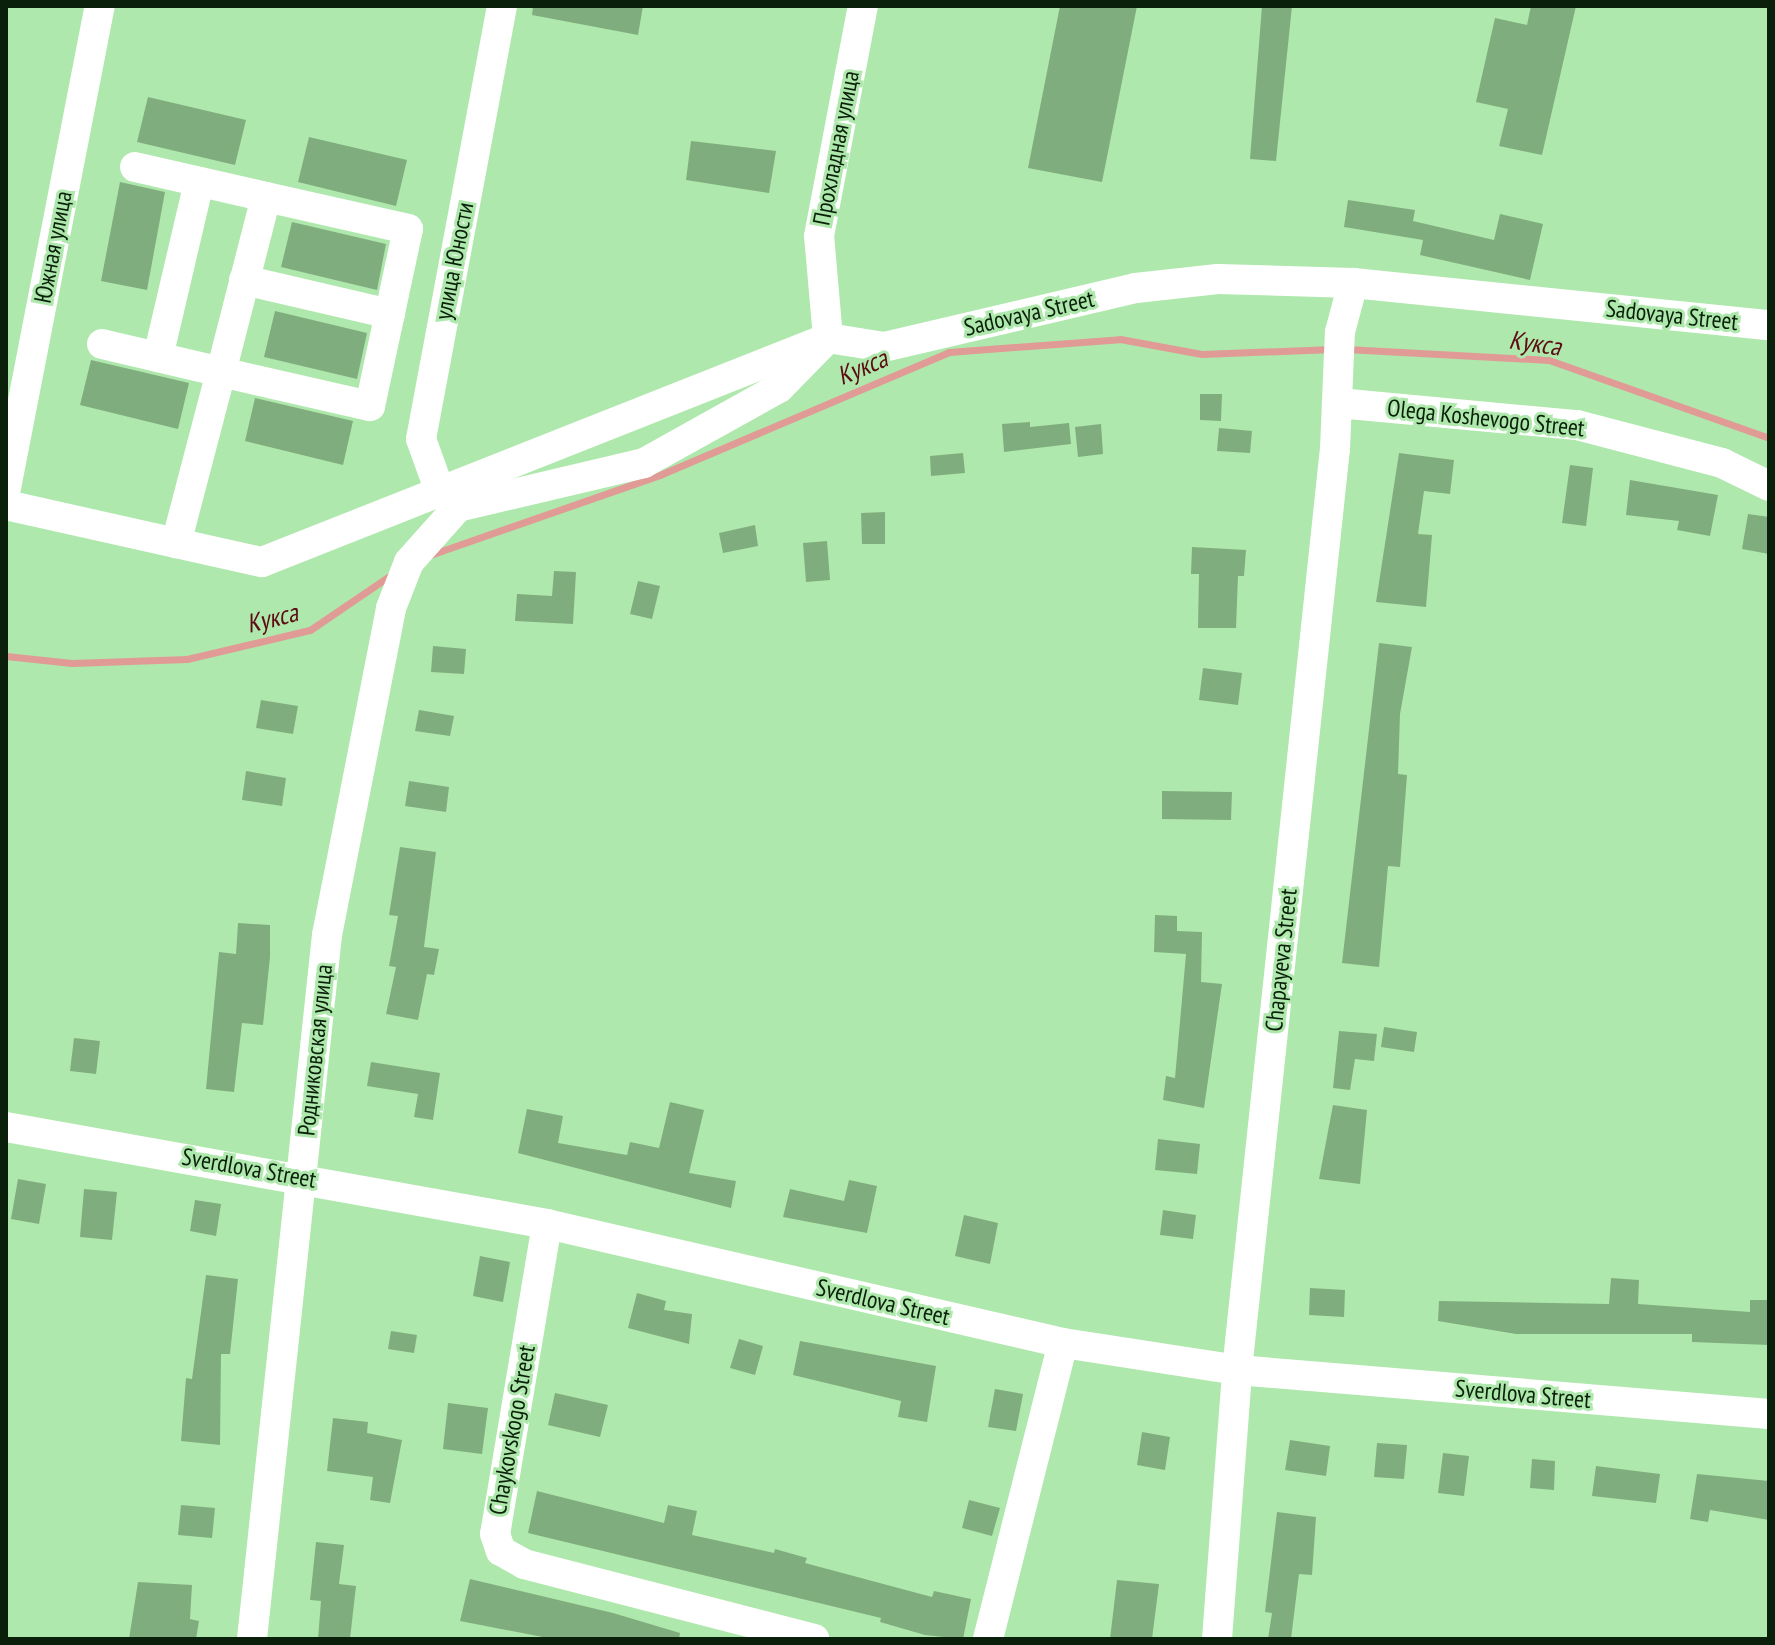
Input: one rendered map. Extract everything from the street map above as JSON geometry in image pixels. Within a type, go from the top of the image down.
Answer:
[{"type":"street","name":"Южная улица","points":[[6,488],[100,6]]},
{"type":"street","name":"улица Юности","points":[[449,498],[421,439],[502,6]]},
{"type":"street","name":"Прохладная улица","points":[[828,338],[819,236],[863,6]]},
{"type":"street","points":[[102,344],[370,406],[408,229],[135,167]]},
{"type":"street","points":[[158,357],[199,182]]},
{"type":"street","points":[[176,543],[266,197]]},
{"type":"street","name":"Sadovaya Street","points":[[828,338],[884,347],[1136,288],[1218,279],[1353,283],[1769,325]]},
{"type":"street","points":[[244,280],[390,314]]},
{"type":"street","name":"Chapayeva Street","points":[[1217,1639],[1237,1370],[1338,403],[1340,346],[1353,283]]},
{"type":"street","points":[[449,498],[644,463],[779,388],[828,338]]},
{"type":"street","points":[[6,505],[262,562],[449,498],[828,338]]},
{"type":"street","name":"Olega Koshevogo Street","points":[[1338,403],[1577,425],[1722,463],[1769,486]]},
{"type":"street","name":"Родниковская улица","points":[[252,1639],[327,935],[391,608],[409,562],[449,498]]},
{"type":"street","name":"Sverdlova Street","points":[[6,1127],[301,1177],[547,1224],[1063,1343],[1237,1370],[1769,1414]]},
{"type":"street","name":"Chaykovskogo Street","points":[[547,1224],[495,1534],[501,1551],[524,1564],[814,1639]]},
{"type":"street","points":[[988,1639],[1063,1343]]},
{"type":"building","points":[[533,6],[643,6],[638,35],[532,15]]},
{"type":"building","points":[[1060,6],[1137,6],[1102,182],[1028,168]]},
{"type":"building","points":[[1262,6],[1292,6],[1276,161],[1250,159]]},
{"type":"building","points":[[1531,6],[1576,6],[1542,155],[1499,146],[1508,109],[1476,102],[1495,18],[1527,25]]},
{"type":"building","points":[[148,97],[246,120],[235,165],[137,142]]},
{"type":"building","points":[[309,137],[407,160],[396,206],[298,182]]},
{"type":"building","points":[[691,141],[776,151],[769,193],[686,180]]},
{"type":"building","points":[[120,182],[165,192],[147,290],[101,281]]},
{"type":"building","points":[[1348,200],[1415,210],[1413,221],[1494,240],[1500,214],[1543,224],[1530,280],[1420,255],[1423,240],[1344,227]]},
{"type":"building","points":[[292,222],[386,244],[377,290],[281,267]]},
{"type":"building","points":[[275,311],[367,333],[357,379],[264,357]]},
{"type":"building","points":[[91,360],[189,383],[178,429],[80,405]]},
{"type":"building","points":[[1200,394],[1222,394],[1221,421],[1200,420]]},
{"type":"building","points":[[255,398],[353,421],[343,465],[245,441]]},
{"type":"building","points":[[1030,422],[1030,427],[1069,423],[1071,444],[1004,452],[1002,424]]},
{"type":"building","points":[[1101,424],[1103,454],[1078,457],[1075,427]]},
{"type":"building","points":[[1219,428],[1252,431],[1250,453],[1217,451]]},
{"type":"building","points":[[963,453],[965,473],[931,476],[930,456]]},
{"type":"building","points":[[1399,453],[1454,460],[1450,494],[1424,491],[1418,534],[1432,535],[1426,607],[1376,602]]},
{"type":"building","points":[[1570,465],[1593,468],[1586,526],[1562,523]]},
{"type":"building","points":[[1630,480],[1718,495],[1710,536],[1677,530],[1679,521],[1626,515]]},
{"type":"building","points":[[885,512],[885,544],[862,544],[861,513]]},
{"type":"building","points":[[1748,514],[1769,517],[1769,554],[1742,549]]},
{"type":"building","points":[[755,525],[758,546],[723,553],[719,533]]},
{"type":"building","points":[[827,541],[830,580],[806,582],[803,543]]},
{"type":"building","points":[[1192,547],[1246,550],[1244,576],[1238,576],[1236,628],[1198,628],[1199,574],[1191,574]]},
{"type":"building","points":[[554,571],[576,572],[573,624],[515,621],[517,594],[552,596]]},
{"type":"building","points":[[638,581],[660,586],[652,619],[630,614]]},
{"type":"building","points":[[1379,643],[1412,647],[1400,714],[1398,774],[1407,775],[1400,867],[1388,866],[1379,967],[1342,963]]},
{"type":"building","points":[[433,646],[466,649],[464,674],[431,672]]},
{"type":"building","points":[[1203,668],[1242,673],[1238,705],[1199,700]]},
{"type":"building","points":[[261,700],[298,706],[293,734],[256,728]]},
{"type":"building","points":[[419,710],[454,716],[450,736],[415,731]]},
{"type":"building","points":[[246,771],[286,778],[282,806],[242,800]]},
{"type":"building","points":[[409,781],[449,787],[446,812],[405,806]]},
{"type":"building","points":[[1162,791],[1232,792],[1231,820],[1162,819]]},
{"type":"building","points":[[400,847],[436,852],[424,947],[439,949],[434,975],[427,974],[418,1020],[386,1014],[396,967],[389,966],[398,916],[389,915]]},
{"type":"building","points":[[1155,915],[1177,916],[1177,931],[1202,932],[1201,982],[1222,984],[1204,1108],[1163,1100],[1166,1076],[1175,1078],[1186,954],[1154,952]]},
{"type":"building","points":[[238,923],[270,925],[263,1025],[242,1023],[234,1092],[206,1089],[219,952],[236,954]]},
{"type":"building","points":[[1384,1027],[1417,1032],[1414,1052],[1381,1047]]},
{"type":"building","points":[[1339,1031],[1377,1034],[1374,1061],[1355,1059],[1350,1090],[1333,1088]]},
{"type":"building","points":[[74,1038],[100,1041],[96,1074],[70,1071]]},
{"type":"building","points":[[371,1062],[440,1073],[433,1120],[414,1117],[418,1094],[367,1086]]},
{"type":"building","points":[[670,1102],[704,1110],[689,1173],[736,1181],[731,1208],[518,1153],[527,1109],[563,1116],[558,1143],[627,1155],[630,1142],[659,1148]]},
{"type":"building","points":[[1333,1105],[1367,1110],[1360,1184],[1319,1179]]},
{"type":"building","points":[[1158,1139],[1200,1144],[1197,1174],[1155,1170]]},
{"type":"building","points":[[18,1179],[46,1184],[39,1224],[11,1219]]},
{"type":"building","points":[[849,1180],[877,1186],[867,1233],[783,1217],[790,1189],[844,1201]]},
{"type":"building","points":[[84,1189],[117,1192],[112,1240],[80,1237]]},
{"type":"building","points":[[195,1200],[221,1204],[216,1236],[190,1231]]},
{"type":"building","points":[[1163,1210],[1196,1215],[1193,1239],[1160,1235]]},
{"type":"building","points":[[964,1215],[998,1223],[990,1264],[955,1256]]},
{"type":"building","points":[[480,1256],[510,1262],[503,1302],[473,1296]]},
{"type":"building","points":[[206,1275],[238,1279],[230,1354],[221,1354],[220,1445],[181,1441],[186,1378],[192,1379]]},
{"type":"building","points":[[1611,1278],[1639,1280],[1638,1304],[1750,1312],[1750,1300],[1769,1300],[1769,1345],[1692,1342],[1692,1334],[1516,1334],[1438,1321],[1439,1301],[1609,1304]]},
{"type":"building","points":[[1310,1288],[1345,1290],[1344,1317],[1309,1315]]},
{"type":"building","points":[[637,1293],[666,1301],[664,1310],[692,1314],[689,1344],[628,1328]]},
{"type":"building","points":[[391,1331],[417,1335],[414,1353],[388,1349]]},
{"type":"building","points":[[739,1339],[763,1346],[755,1375],[730,1368]]},
{"type":"building","points":[[800,1341],[936,1366],[927,1422],[898,1417],[901,1401],[793,1375]]},
{"type":"building","points":[[995,1389],[1023,1394],[1016,1431],[988,1427]]},
{"type":"building","points":[[555,1393],[608,1405],[600,1437],[548,1425]]},
{"type":"building","points":[[448,1403],[488,1408],[482,1454],[443,1449]]},
{"type":"building","points":[[333,1418],[368,1422],[367,1433],[402,1440],[390,1503],[370,1500],[373,1477],[327,1471]]},
{"type":"building","points":[[1142,1432],[1170,1437],[1165,1470],[1137,1465]]},
{"type":"building","points":[[1290,1440],[1330,1446],[1326,1476],[1285,1470]]},
{"type":"building","points":[[1377,1443],[1407,1445],[1404,1479],[1374,1477]]},
{"type":"building","points":[[1443,1453],[1469,1456],[1464,1496],[1438,1493]]},
{"type":"building","points":[[1532,1459],[1555,1461],[1554,1490],[1530,1488]]},
{"type":"building","points":[[1596,1466],[1660,1474],[1656,1503],[1592,1496]]},
{"type":"building","points":[[1697,1474],[1769,1481],[1769,1520],[1710,1510],[1708,1522],[1690,1519]]},
{"type":"building","points":[[537,1491],[664,1523],[668,1505],[697,1511],[692,1535],[774,1553],[775,1549],[807,1558],[805,1563],[932,1597],[934,1591],[971,1599],[963,1639],[925,1635],[880,1622],[881,1618],[528,1533]]},
{"type":"building","points":[[969,1500],[1000,1508],[992,1536],[962,1528]]},
{"type":"building","points":[[181,1505],[215,1508],[212,1538],[178,1535]]},
{"type":"building","points":[[1277,1512],[1316,1517],[1312,1575],[1299,1574],[1291,1639],[1268,1639],[1272,1613],[1265,1612]]},
{"type":"building","points":[[316,1542],[344,1545],[339,1584],[356,1586],[350,1639],[318,1639],[321,1601],[310,1600]]},
{"type":"building","points":[[470,1579],[613,1613],[680,1633],[679,1639],[553,1639],[460,1621]]},
{"type":"building","points":[[1117,1580],[1159,1584],[1152,1639],[1110,1639]]},
{"type":"building","points":[[138,1582],[192,1585],[190,1619],[199,1621],[196,1639],[129,1639]]},
{"type":"waterway","name":"Кукса","points":[[430,555],[662,474],[949,352],[1120,339],[1202,354],[1333,349]]},
{"type":"waterway","name":"Кукса","points":[[1346,349],[1549,360],[1769,438]]},
{"type":"waterway","name":"Кукса","points":[[6,656],[72,663],[187,659],[310,630],[394,573]]}]
